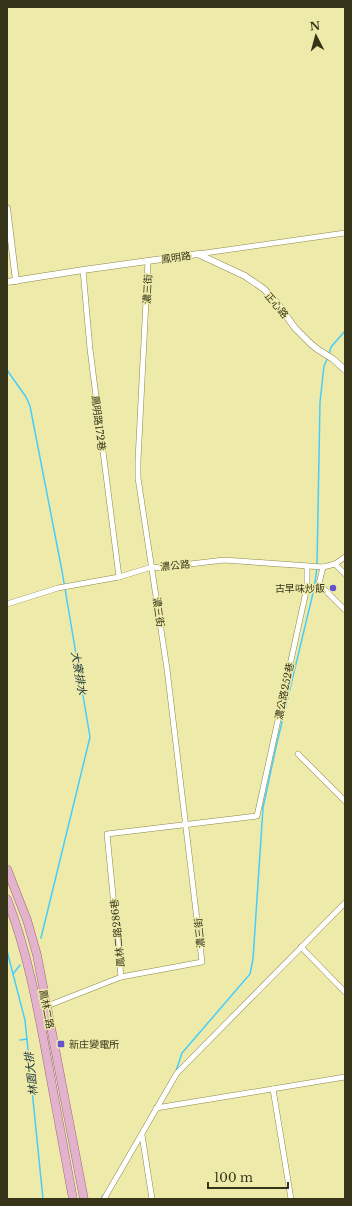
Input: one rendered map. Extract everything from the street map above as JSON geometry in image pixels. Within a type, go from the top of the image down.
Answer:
[{"type":"main road","name":"鳳林二路","points":[[7,869],[27,920],[37,955],[84,1199]]},
{"type":"main road","name":"鳳林二路","points":[[7,899],[17,924],[25,952],[36,1002],[73,1199]]},
{"type":"street","points":[[7,208],[16,281]]},
{"type":"street","name":"鳳明路","points":[[7,282],[345,233]]},
{"type":"street","name":"正心路","points":[[198,254],[246,276],[264,289],[310,343],[345,370]]},
{"type":"street","name":"濃三街","points":[[121,977],[202,962],[167,669],[138,478],[148,261]]},
{"type":"street","name":"鳳明路172巷","points":[[83,270],[90,349],[119,577]]},
{"type":"street","name":"濃公路","points":[[7,604],[58,588],[119,577],[152,567],[162,568],[224,560],[319,567],[336,564],[345,557]]},
{"type":"street","points":[[336,564],[345,574]]},
{"type":"street","name":"濃公路252巷","points":[[186,825],[257,816],[307,587],[307,566]]},
{"type":"street","points":[[319,567],[319,584],[345,610]]},
{"type":"street","points":[[298,754],[345,801]]},
{"type":"street","name":"鳳林二路286巷","points":[[47,1006],[121,977],[107,834],[186,825]]},
{"type":"street","points":[[104,1199],[177,1073],[345,903]]},
{"type":"street","points":[[302,947],[345,992]]},
{"type":"street","points":[[156,1108],[345,1077]]},
{"type":"street","points":[[273,1089],[291,1199]]},
{"type":"street","points":[[142,1135],[152,1199]]},
{"type":"waterway","points":[[329,354],[331,347],[345,331]]},
{"type":"waterway","points":[[317,565],[320,402],[324,366],[328,357]]},
{"type":"waterway","name":"大寮排水","points":[[7,370],[26,397],[30,406],[62,571],[90,737],[41,938]]},
{"type":"waterway","points":[[176,1071],[182,1053],[250,974],[253,959],[263,808],[314,589],[317,568]]},
{"type":"waterway","name":"林園大排","points":[[7,951],[25,1020],[43,1199]]},
{"type":"waterway","points":[[13,974],[20,965]]},
{"type":"waterway","name":"林園大排","points":[[20,1040],[27,1039]]},
{"type":"waterway","points":[[101,1199],[103,1195]]},
{"type":"place","name":"古早味炒飯","points":[[333,588]]},
{"type":"place","name":"新庄變電所","points":[[61,1044]]}]
